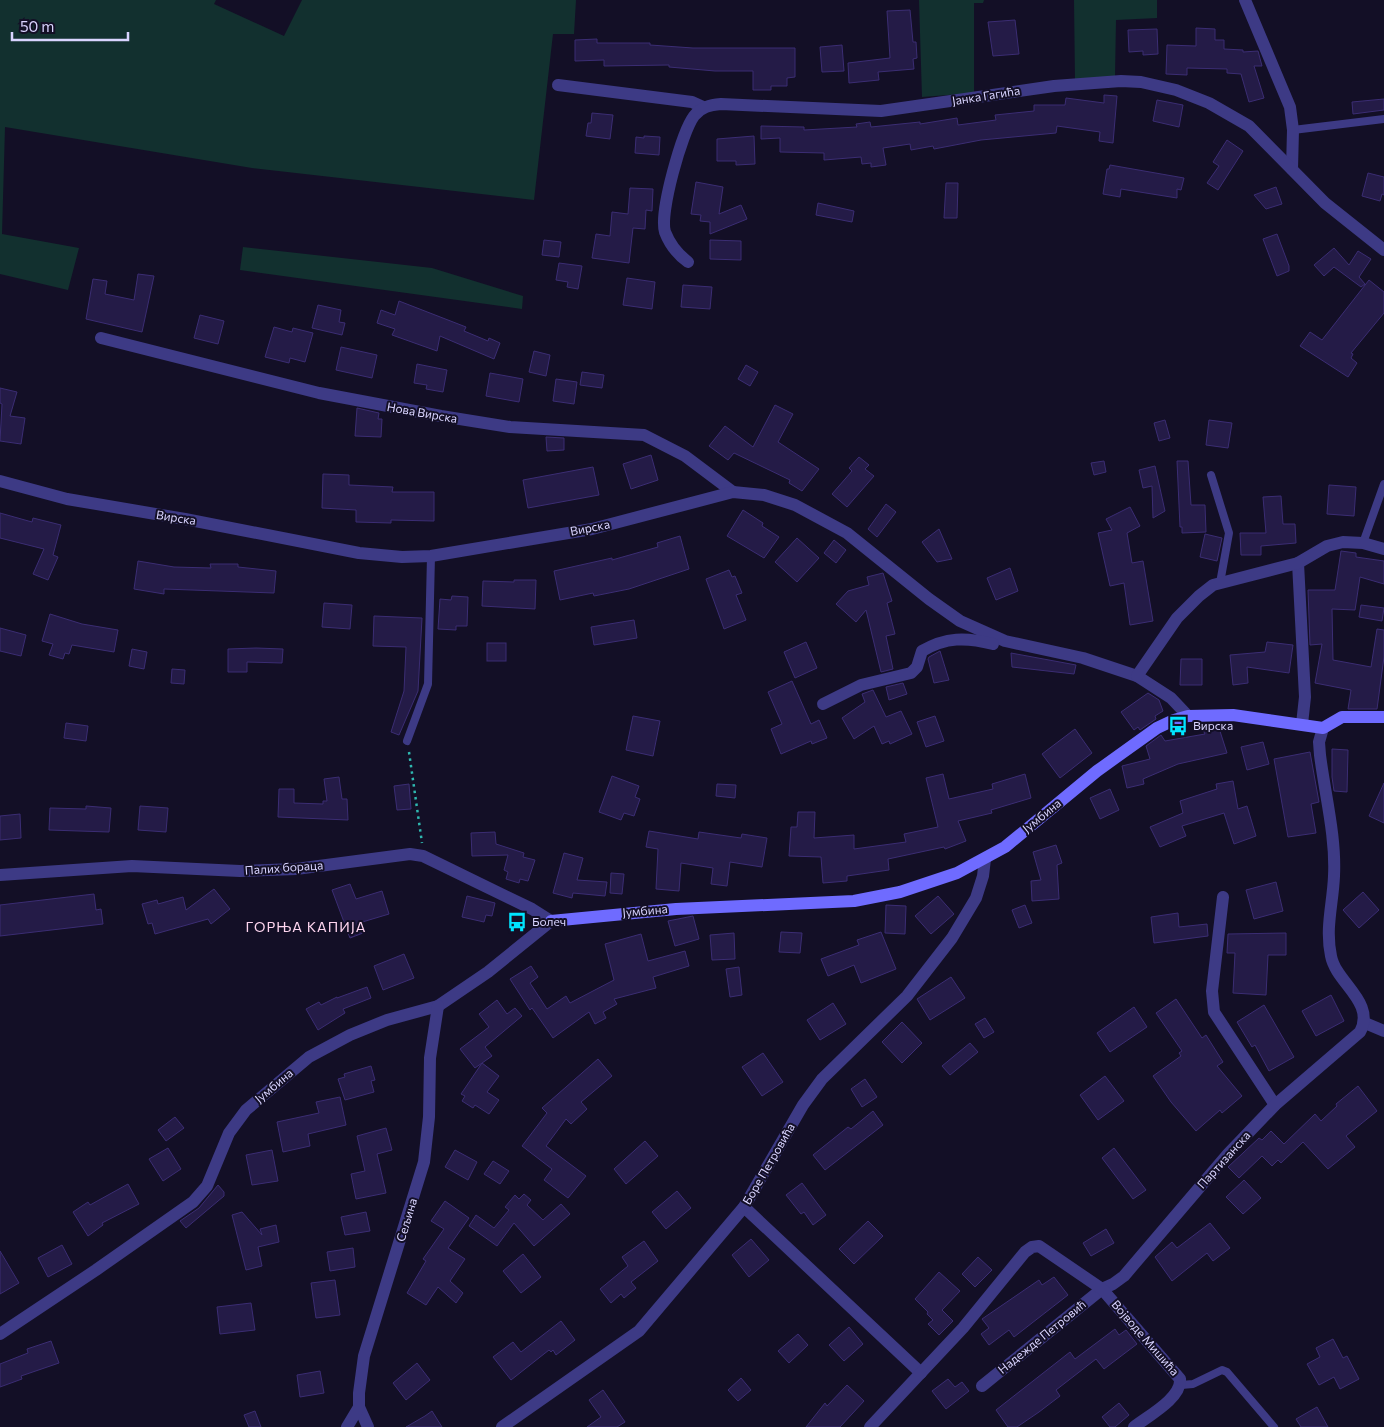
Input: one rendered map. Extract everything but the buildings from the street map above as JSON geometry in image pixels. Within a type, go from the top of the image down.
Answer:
[{"type":"street","points":[[1245,0],[1290,108],[1294,130],[1292,169]]},
{"type":"street","name":"Јанка Гагића","points":[[703,108],[721,104],[881,111],[1054,86],[1100,81],[1141,82],[1176,90],[1229,113],[1249,126],[1325,202],[1384,250]]},
{"type":"street","points":[[558,85],[692,102],[703,108],[693,118],[672,175],[664,220],[665,231],[675,252],[688,262]]},
{"type":"street","name":"Нова Вирска","points":[[100,338],[319,393],[441,416],[510,427],[644,435],[685,456],[733,492]]},
{"type":"street","name":"Вирска","points":[[0,482],[67,499],[185,518],[359,553],[402,557],[432,556],[592,529],[733,492],[764,495],[821,518],[847,533],[929,599],[960,621],[1005,640],[1083,658],[1137,676],[1171,698],[1188,716]]},
{"type":"street","points":[[1137,676],[1177,618],[1199,596],[1220,583],[1298,563],[1327,546],[1343,542],[1363,543],[1384,549]]},
{"type":"street","points":[[1298,563],[1305,697],[1302,724]]},
{"type":"street","points":[[823,704],[861,685],[911,673],[917,667],[922,651],[944,640],[961,638],[994,644],[1005,640]]},
{"type":"street","name":"Јумбина","points":[[0,1334],[193,1202],[207,1186],[229,1134],[246,1110],[309,1058],[350,1035],[387,1020],[438,1006],[488,972],[551,921],[676,909],[854,901],[900,892],[934,882],[985,859],[1005,846],[1097,771],[1156,728],[1188,716],[1233,715],[1323,728]]},
{"type":"street","points":[[1384,717],[1342,716],[1323,728],[1319,742],[1334,853],[1334,877],[1328,929],[1331,955],[1334,967],[1358,999],[1364,1012],[1365,1023],[1384,1031]]},
{"type":"street","name":"Палих бораца","points":[[0,875],[132,866],[213,870],[296,869],[410,854],[423,856],[532,909],[551,921]]},
{"type":"street","name":"Боре Петровића","points":[[502,1427],[609,1354],[639,1330],[744,1207],[803,1105],[822,1079],[907,996],[952,938],[976,898],[983,876],[985,859]]},
{"type":"street","points":[[1224,897],[1212,991],[1214,1012],[1275,1105]]},
{"type":"street","name":"Сељина","points":[[347,1427],[359,1407],[364,1356],[424,1162],[429,1117],[430,1058],[438,1006]]},
{"type":"street","name":"Партизанска","points":[[1102,1289],[1124,1276],[1228,1154],[1275,1105],[1355,1037],[1365,1023]]},
{"type":"street","points":[[744,1207],[921,1373]]},
{"type":"street","points":[[870,1427],[963,1328],[1025,1252],[1032,1247],[1039,1246],[1050,1251],[1102,1289]]},
{"type":"street","name":"Војводе Мишића","points":[[1102,1289],[1177,1374],[1181,1386],[1176,1394],[1134,1427]]},
{"type":"street","name":"Надежде Петровић","points":[[982,1386],[1102,1289]]},
{"type":"street","points":[[359,1407],[368,1427]]},
{"type":"lane","points":[[1294,130],[1384,119]]},
{"type":"lane","points":[[1211,475],[1229,533],[1220,583]]},
{"type":"lane","points":[[1363,543],[1384,484]]},
{"type":"lane","points":[[407,741],[428,684],[432,556]]},
{"type":"lane","points":[[1181,1386],[1193,1384],[1222,1370],[1227,1372],[1274,1427]]},
{"type":"path","points":[[407,741],[423,856]]},
{"type":"green space","points":[[0,0],[216,0],[214,4],[284,36],[302,0],[576,0],[574,34],[553,34],[534,200],[252,168],[5,127],[2,234],[79,248],[68,290],[0,274]]},
{"type":"green space","points":[[919,0],[984,0],[983,3],[974,3],[974,93],[922,97]]},
{"type":"green space","points":[[1074,0],[1157,0],[1157,18],[1116,20],[1115,76],[1075,81]]},
{"type":"green space","points":[[243,247],[432,268],[523,296],[522,309],[240,270]]},
{"type":"place","name":"Вирска","points":[[1178,726]]},
{"type":"place","name":"Болеч","points":[[517,922]]},
{"type":"district","name":"ГОРЊА КАПИЈА","points":[[306,927]]}]
